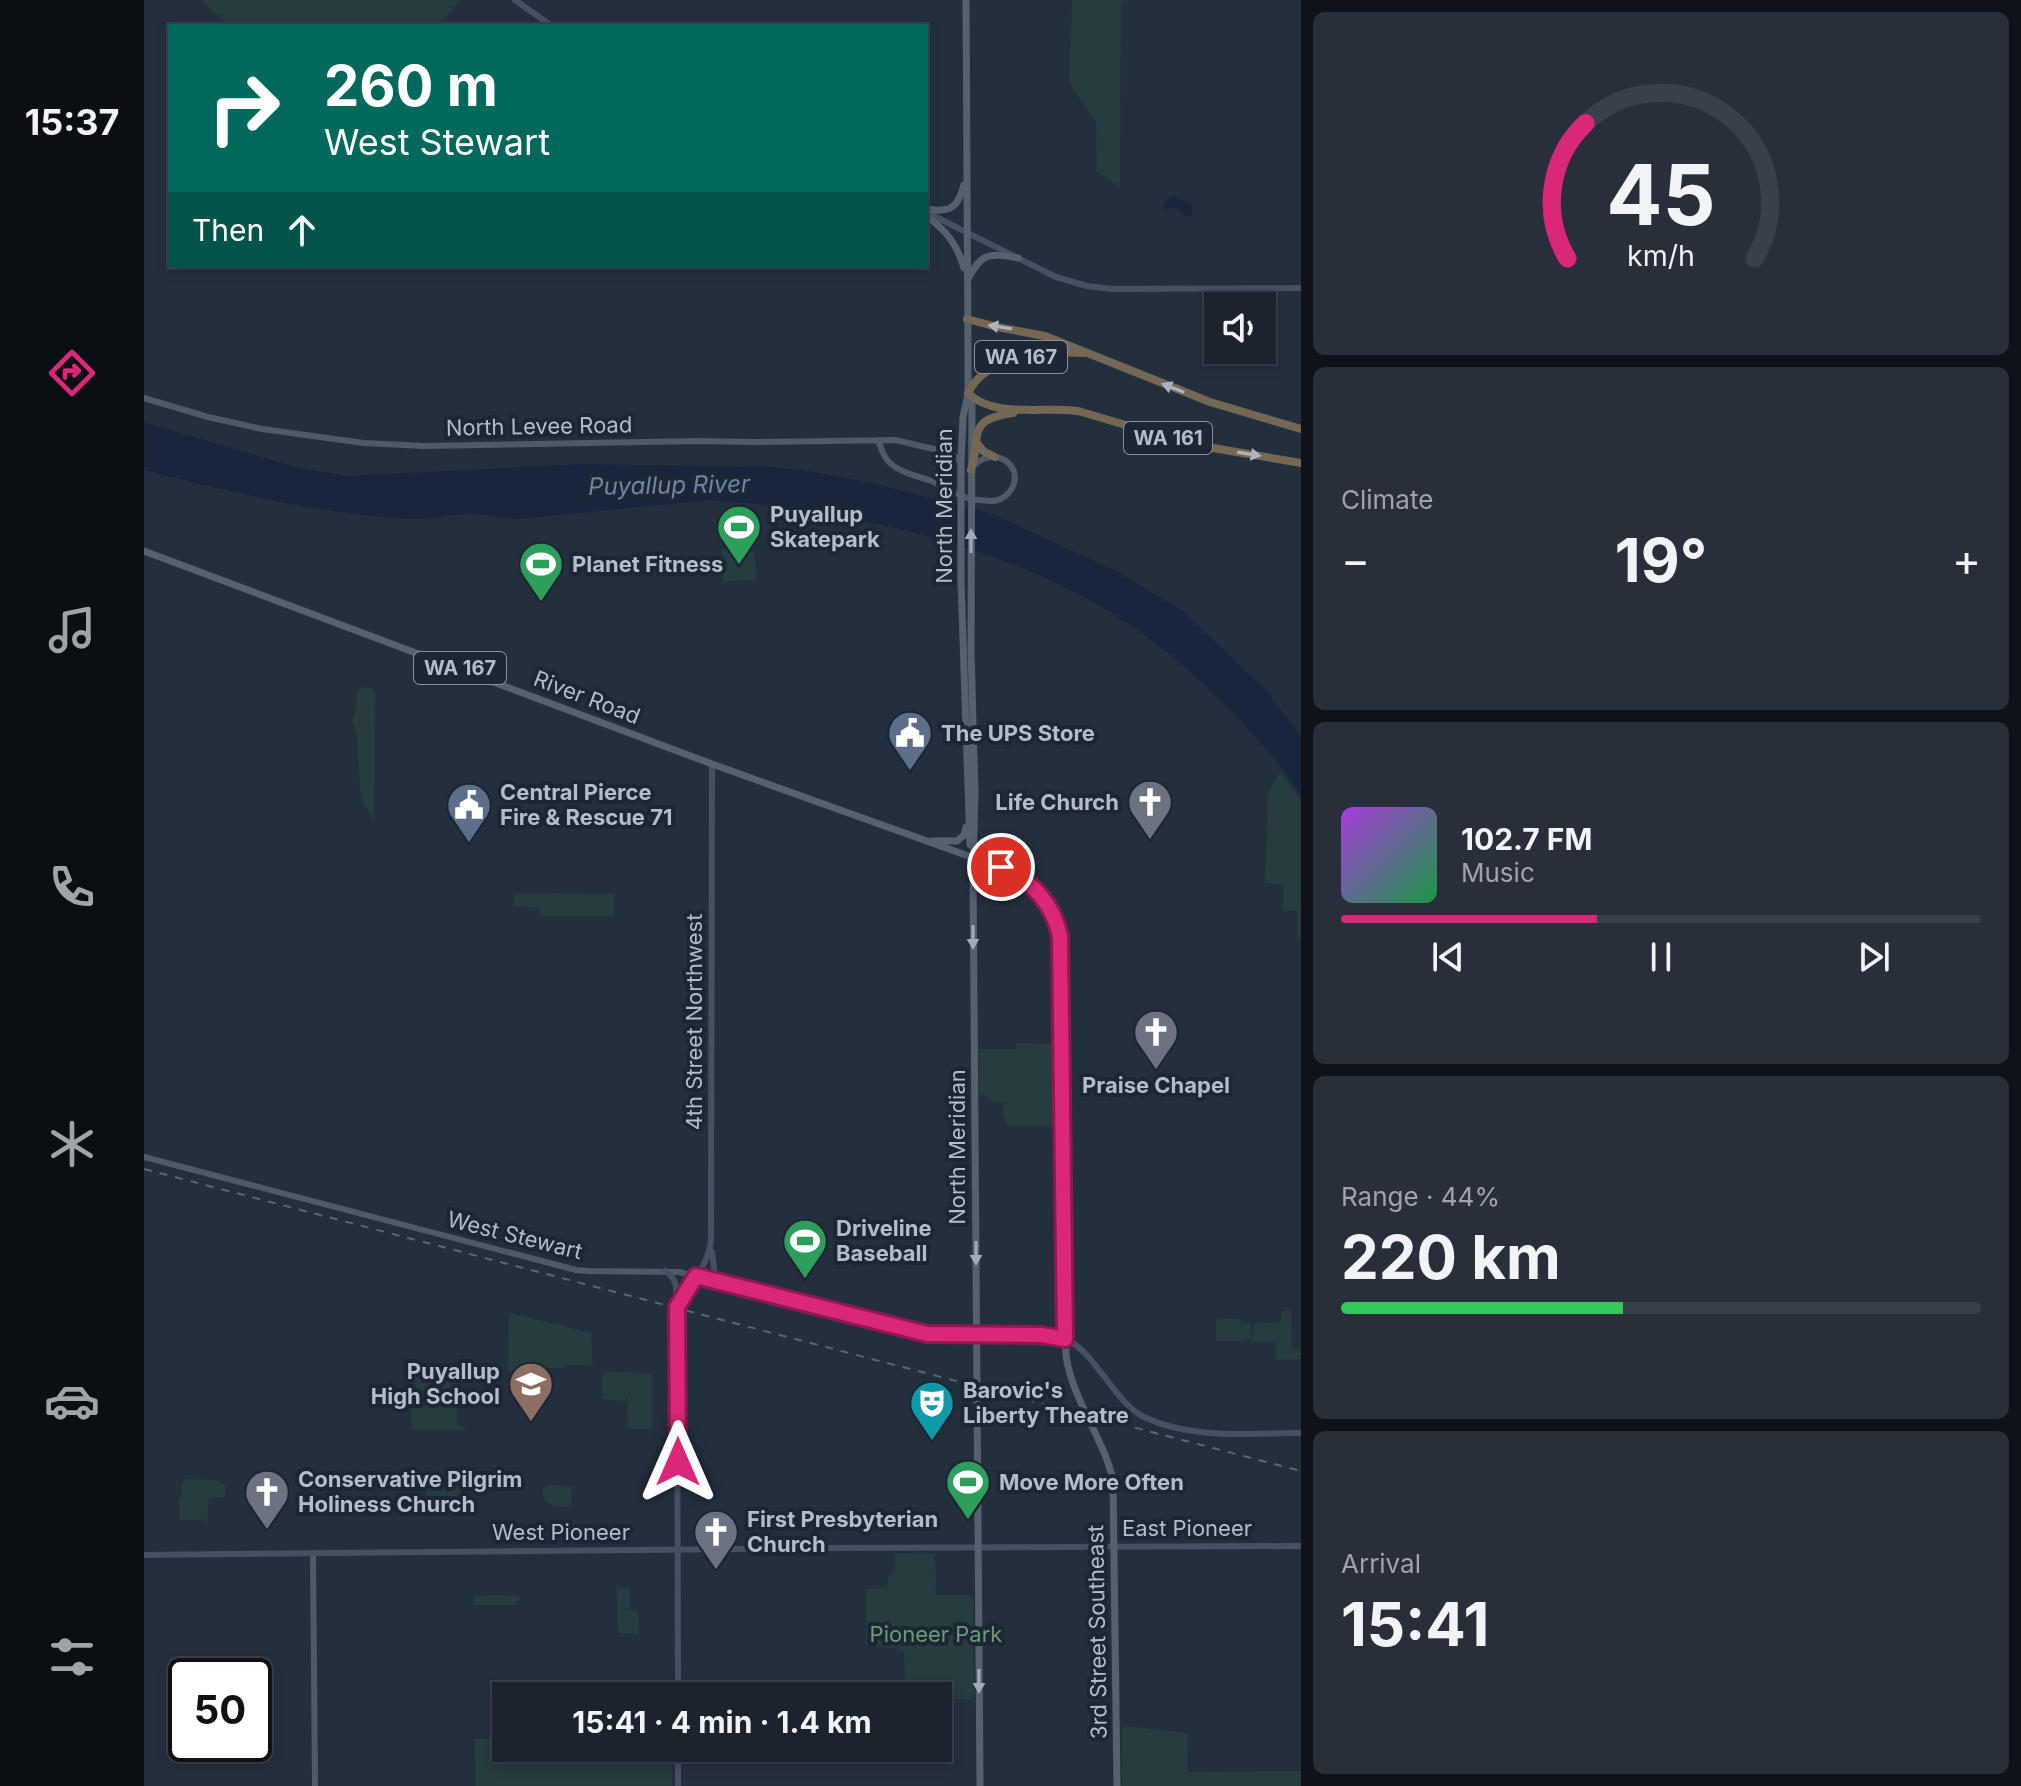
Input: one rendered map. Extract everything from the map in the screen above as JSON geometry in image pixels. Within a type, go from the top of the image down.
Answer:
[{"type":"highway","name":"WA 161","points":[[967,319],[1045,336],[1210,402],[1301,429]]},
{"type":"highway","name":"WA 167","points":[[968,393],[972,385],[990,370],[1014,359],[1056,351],[1085,353]]},
{"type":"highway","name":"WA 161","points":[[968,393],[975,401],[987,406],[1078,411],[1177,440],[1301,463]]},
{"type":"highway","points":[[995,457],[983,451],[976,440],[980,425],[989,418],[1037,409]]},
{"type":"highway","name":"WA 167","points":[[966,472],[975,458],[976,440]]},
{"type":"main road","points":[[515,0],[549,24]]},
{"type":"main road","name":"North Meridian","points":[[966,0],[968,393],[972,406],[966,472],[962,599],[968,813],[973,859]]},
{"type":"main road","points":[[928,212],[956,205],[967,175]]},
{"type":"main road","points":[[928,213],[1056,277],[1079,284],[1101,288],[1301,288]]},
{"type":"main road","points":[[928,214],[953,241],[967,281]]},
{"type":"main road","points":[[967,281],[976,264],[984,257],[995,254],[1018,258]]},
{"type":"main road","name":"North Meridian","points":[[968,393],[962,436],[971,608],[975,792],[973,883],[980,1786]]},
{"type":"main road","name":"River Road","points":[[144,551],[712,764],[1001,867],[1025,880],[1053,915],[1060,936],[1065,1339]]},
{"type":"main road","name":"4th Street Northwest","points":[[677,1307],[708,1258],[711,1240],[712,764]]},
{"type":"main road","name":"WA 167","points":[[917,838],[949,842],[960,840],[966,830],[968,813]]},
{"type":"main road","points":[[973,883],[977,867],[1001,867]]},
{"type":"main road","points":[[711,1240],[714,1272],[720,1282]]},
{"type":"main road","points":[[665,1271],[675,1279],[677,1307],[678,1682]]},
{"type":"main road","points":[[976,1335],[1041,1335],[1065,1339],[1089,1358],[1129,1406],[1147,1418],[1173,1427],[1200,1432],[1301,1433]]},
{"type":"main road","name":"3rd Street Southeast","points":[[1065,1339],[1071,1382],[1106,1454],[1113,1480],[1117,1786]]},
{"type":"main road","name":"East Pioneer","points":[[978,1547],[1301,1546]]},
{"type":"main road","name":"West Pioneer","points":[[144,1555],[978,1547]]},
{"type":"main road","points":[[678,1762],[678,1786]]},
{"type":"street","name":"North Levee Road","points":[[144,398],[195,414],[262,429],[380,445],[878,440],[906,442],[939,450]]},
{"type":"street","points":[[939,450],[953,448],[962,436]]},
{"type":"street","points":[[878,440],[886,459],[898,468],[963,497],[997,501],[1011,491],[1015,481],[1013,471],[1004,460],[995,457],[981,460],[966,472],[956,455],[939,450]]},
{"type":"street","name":"West Stewart","points":[[144,1157],[576,1270],[665,1271],[696,1276],[917,1332],[976,1335]]},
{"type":"street","points":[[313,1553],[315,1786]]},
{"type":"green space","points":[[201,0],[460,0],[441,24],[227,24]]},
{"type":"green space","points":[[1072,0],[1124,0],[1121,5],[1120,188],[1097,171],[1096,122],[1069,83]]},
{"type":"green space","name":"Puyallup Skatepark","points":[[722,549],[754,552],[757,580],[723,583]]},
{"type":"green space","points":[[363,687],[373,689],[375,693],[374,823],[360,791],[357,736],[353,723],[358,691]]},
{"type":"green space","points":[[1280,772],[1301,800],[1301,938],[1297,938],[1297,911],[1283,910],[1283,885],[1265,883],[1268,793]]},
{"type":"green space","points":[[514,893],[614,894],[614,916],[542,916],[538,908],[514,906]]},
{"type":"green space","points":[[1016,1043],[1056,1044],[1055,1126],[1006,1126],[1002,1102],[991,1102],[987,1096],[979,1095],[979,1049],[1016,1049]]},
{"type":"green space","points":[[1282,1311],[1291,1311],[1292,1350],[1301,1350],[1301,1359],[1276,1360],[1276,1342],[1250,1342],[1254,1323],[1281,1322]]},
{"type":"green space","points":[[509,1313],[591,1333],[593,1376],[591,1365],[519,1368],[521,1373],[511,1373],[508,1370]]},
{"type":"green space","points":[[1216,1318],[1242,1319],[1241,1324],[1251,1323],[1251,1338],[1216,1341]]},
{"type":"green space","points":[[605,1372],[669,1372],[616,1373],[652,1374],[652,1429],[628,1429],[627,1395],[626,1401],[602,1398],[602,1376]]},
{"type":"green space","points":[[411,1375],[462,1375],[462,1379],[457,1380],[457,1424],[465,1430],[413,1430],[410,1396]]},
{"type":"green space","points":[[184,1479],[216,1480],[226,1485],[225,1497],[209,1498],[207,1524],[205,1520],[179,1520],[179,1499]]},
{"type":"green space","points":[[426,1479],[462,1480],[462,1514],[427,1514]]},
{"type":"green space","points":[[547,1485],[570,1486],[571,1505],[556,1506],[547,1502],[542,1489]]},
{"type":"green space","name":"Pioneer Park","points":[[895,1553],[935,1554],[936,1595],[968,1595],[973,1598],[974,1696],[971,1700],[952,1699],[952,1682],[905,1682],[904,1652],[866,1645],[866,1589],[887,1588],[888,1577],[895,1572]]},
{"type":"green space","points":[[617,1588],[630,1588],[630,1610],[638,1611],[639,1634],[618,1633]]},
{"type":"green space","points":[[474,1596],[517,1596],[520,1600],[516,1605],[474,1605]]},
{"type":"green space","points":[[1124,1726],[1188,1733],[1187,1772],[1301,1771],[1301,1786],[1122,1786]]},
{"type":"green space","points":[[475,1739],[492,1739],[492,1762],[672,1762],[672,1786],[475,1786]]},
{"type":"water","points":[[1172,196],[1191,203],[1193,213],[1188,218],[1176,208],[1163,207]]},
{"type":"water","name":"Puyallup River","points":[[144,422],[299,468],[348,476],[582,464],[771,467],[868,482],[993,514],[1118,572],[1183,611],[1264,688],[1301,737],[1301,796],[1260,742],[1232,712],[1189,671],[1143,634],[1066,588],[968,549],[864,521],[710,500],[519,519],[470,514],[409,519],[309,507],[144,470]]},
{"type":"railway","points":[[144,1169],[1301,1471]]},
{"type":"place","name":"Puyallup Skatepark","points":[[739,566]]},
{"type":"place","name":"Planet Fitness","points":[[541,603]]},
{"type":"place","name":"The UPS Store","points":[[910,772]]},
{"type":"place","name":"Life Church","points":[[1150,841]]},
{"type":"place","name":"Central Pierce Fire & Rescue 71","points":[[469,844]]},
{"type":"place","name":"Praise Chapel","points":[[1156,1071]]},
{"type":"place","name":"Driveline Baseball","points":[[805,1280]]},
{"type":"place","name":"Puyallup High School","points":[[531,1423]]},
{"type":"place","name":"Barovic's Liberty Theatre","points":[[932,1442]]},
{"type":"place","name":"Move More Often","points":[[968,1521]]},
{"type":"place","name":"Conservative Pilgrim Holiness Church","points":[[267,1531]]},
{"type":"place","name":"First Presbyterian Church","points":[[716,1571]]},
{"type":"route","points":[[678,1462],[677,1307],[696,1276],[927,1334],[1041,1335],[1065,1339],[1060,936],[1050,908],[1040,895],[1025,880],[1001,867]]}]
